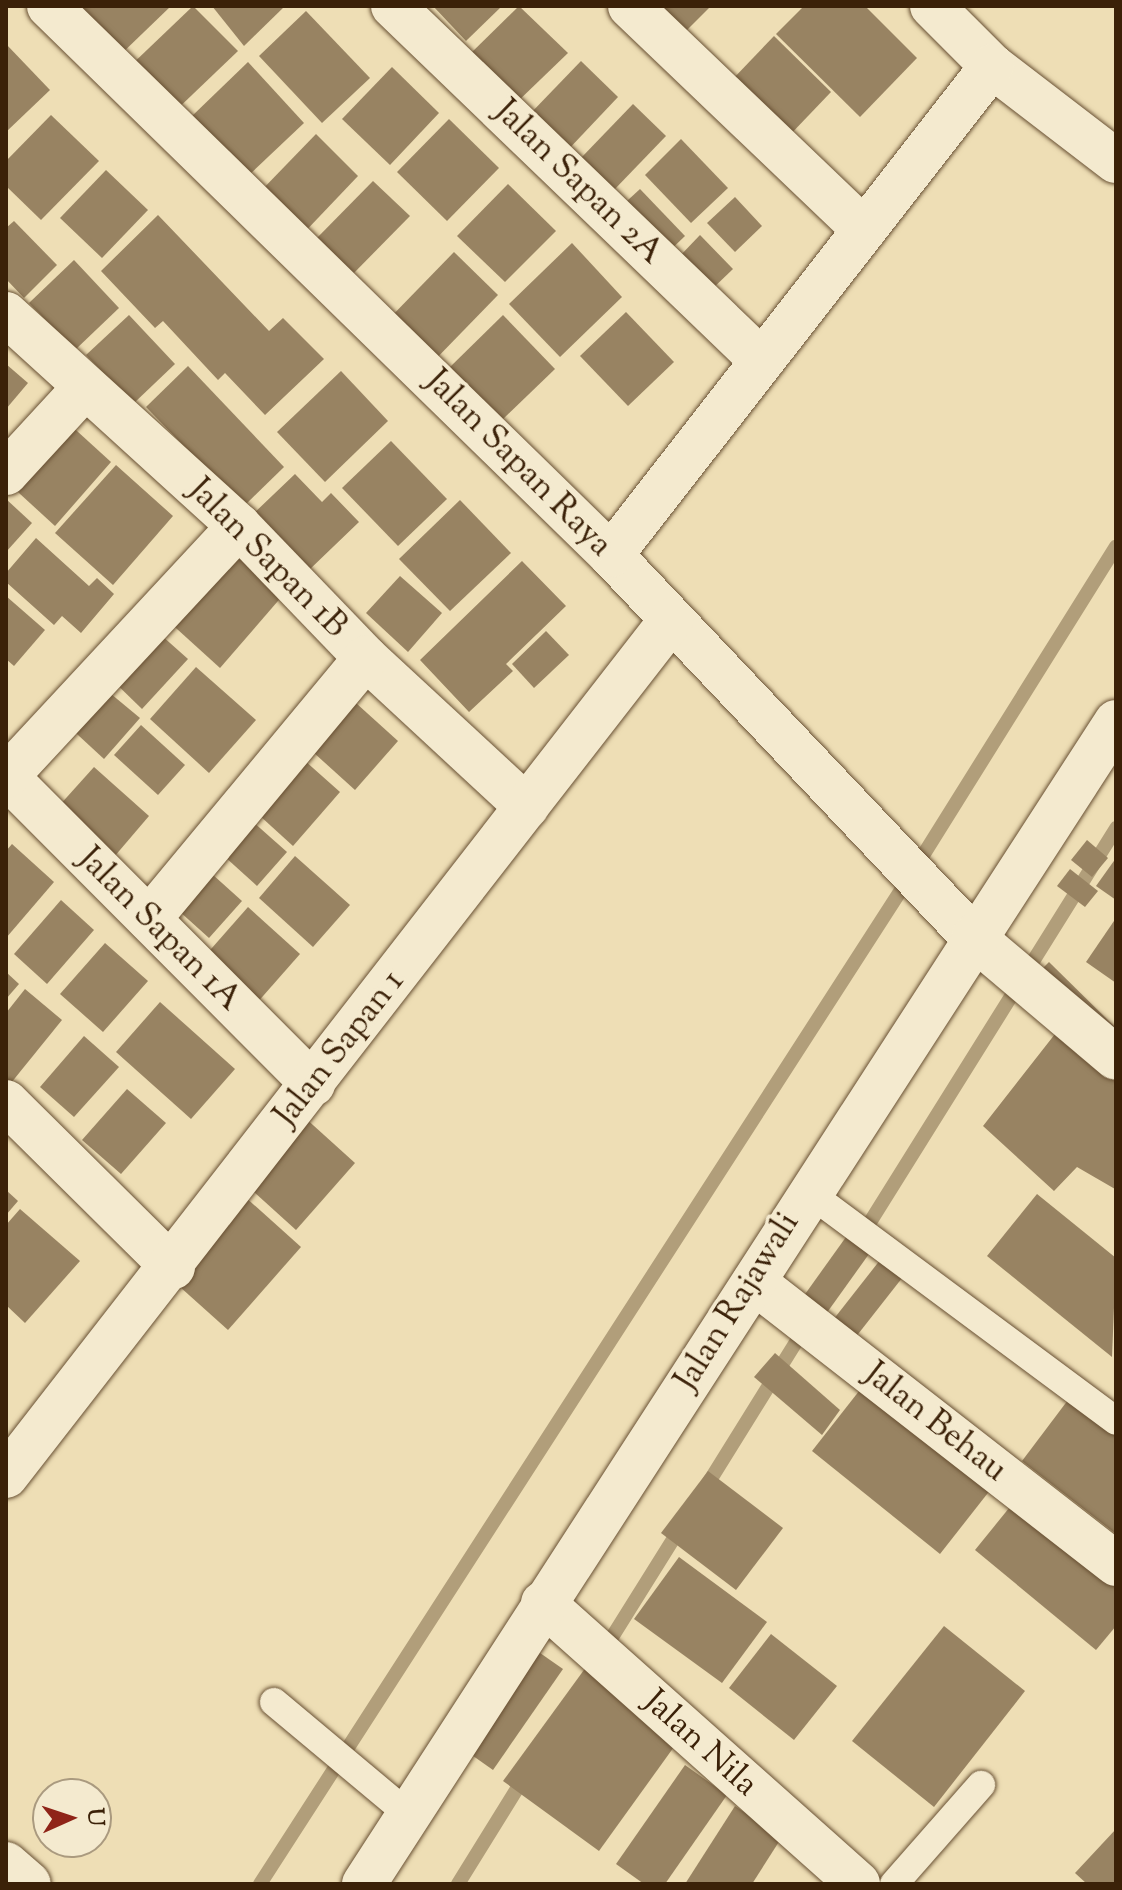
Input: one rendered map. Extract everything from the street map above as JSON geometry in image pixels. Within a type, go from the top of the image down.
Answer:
[{"type":"street","name":"Jalan Sapan Raya","points":[[49,6],[611,555],[973,937],[1116,1058]]},
{"type":"street","name":"Jalan Sapan 2A","points":[[393,6],[762,361]]},
{"type":"street","points":[[630,6],[864,230]]},
{"type":"street","points":[[932,6],[992,66],[1116,161]]},
{"type":"street","points":[[611,555],[992,66]]},
{"type":"street","name":"Jalan Sapan 1B","points":[[6,314],[239,526],[366,658],[527,807]]},
{"type":"street","points":[[6,473],[85,387]]},
{"type":"street","points":[[6,776],[239,526]]},
{"type":"street","name":"Jalan Sapan 1","points":[[9,1466],[173,1267],[672,619]]},
{"type":"street","points":[[149,919],[366,658]]},
{"type":"street","name":"Jalan Rajawali","points":[[364,1884],[543,1603],[754,1282],[808,1192],[973,937],[1116,722]]},
{"type":"street","name":"Jalan Sapan 1A","points":[[6,776],[313,1084]]},
{"type":"street","points":[[6,1102],[173,1267]]},
{"type":"street","name":"Jalan Behau","points":[[754,1282],[1116,1564]]},
{"type":"street","name":"Jalan Nila","points":[[543,1603],[858,1884]]},
{"type":"street","points":[[6,1864],[29,1884]]},
{"type":"lane","points":[[808,1192],[1116,1421]]},
{"type":"lane","points":[[274,1702],[409,1815]]},
{"type":"lane","points":[[894,1884],[981,1785]]},
{"type":"building","points":[[73,6],[171,6],[116,59]]},
{"type":"building","points":[[193,6],[238,51],[170,116],[126,70]]},
{"type":"building","points":[[212,6],[285,6],[244,46]]},
{"type":"building","points":[[433,6],[502,6],[466,41]]},
{"type":"building","points":[[519,6],[568,53],[514,105],[468,56]]},
{"type":"building","points":[[651,6],[711,6],[681,36]]},
{"type":"building","points":[[804,6],[865,6],[917,58],[860,117],[776,34]]},
{"type":"building","points":[[306,11],[370,78],[322,123],[259,56]]},
{"type":"building","points":[[774,36],[831,92],[787,138],[730,82]]},
{"type":"building","points":[[6,44],[50,90],[6,132]]},
{"type":"building","points":[[581,61],[618,97],[565,153],[528,116]]},
{"type":"building","points":[[248,62],[304,123],[248,176],[191,117]]},
{"type":"building","points":[[392,67],[439,113],[390,165],[342,119]]},
{"type":"building","points":[[633,104],[666,136],[613,191],[580,159]]},
{"type":"building","points":[[51,115],[99,161],[41,220],[6,186],[6,161]]},
{"type":"building","points":[[449,119],[499,168],[447,221],[397,172]]},
{"type":"building","points":[[316,134],[358,176],[299,238],[256,196]]},
{"type":"building","points":[[681,139],[728,188],[691,223],[645,175]]},
{"type":"building","points":[[106,170],[148,210],[102,258],[60,218]]},
{"type":"building","points":[[373,181],[410,216],[349,278],[313,242]]},
{"type":"building","points":[[508,184],[556,231],[505,282],[457,236]]},
{"type":"building","points":[[640,189],[685,236],[661,259],[615,212]]},
{"type":"building","points":[[735,197],[762,226],[735,252],[707,223]]},
{"type":"building","points":[[158,215],[269,331],[283,318],[324,359],[265,415],[225,373],[218,380],[163,321],[155,328],[101,271]]},
{"type":"building","points":[[14,221],[57,265],[24,298],[6,279],[6,228]]},
{"type":"building","points":[[700,235],[733,269],[709,292],[677,259]]},
{"type":"building","points":[[572,243],[622,297],[560,357],[509,304]]},
{"type":"building","points":[[454,252],[498,295],[428,367],[384,324]]},
{"type":"building","points":[[74,260],[119,308],[75,350],[29,303]]},
{"type":"building","points":[[626,312],[674,362],[628,406],[580,356]]},
{"type":"building","points":[[129,315],[175,364],[133,404],[86,355]]},
{"type":"building","points":[[503,315],[555,369],[500,422],[449,368]]},
{"type":"building","points":[[6,364],[28,383],[6,409]]},
{"type":"building","points":[[188,366],[284,467],[243,507],[146,407]]},
{"type":"building","points":[[341,371],[388,421],[325,482],[277,432]]},
{"type":"building","points":[[66,421],[111,462],[55,526],[7,482]]},
{"type":"building","points":[[391,441],[447,499],[398,546],[342,488]]},
{"type":"building","points":[[116,465],[173,516],[113,585],[55,533]]},
{"type":"building","points":[[295,474],[322,502],[331,493],[359,522],[308,571],[251,516]]},
{"type":"building","points":[[6,499],[32,523],[6,552]]},
{"type":"building","points":[[460,500],[511,553],[450,611],[399,559]]},
{"type":"building","points":[[36,538],[89,586],[97,578],[114,594],[81,633],[62,616],[54,625],[6,582],[6,573]]},
{"type":"building","points":[[230,546],[284,594],[220,668],[166,619]]},
{"type":"building","points":[[522,561],[566,606],[506,664],[513,671],[469,712],[420,660]]},
{"type":"building","points":[[400,576],[442,613],[408,652],[366,613]]},
{"type":"building","points":[[6,596],[45,630],[14,666],[6,659]]},
{"type":"building","points":[[152,627],[188,659],[142,709],[106,674]]},
{"type":"building","points":[[546,631],[569,655],[534,688],[512,664]]},
{"type":"building","points":[[196,667],[256,720],[209,773],[150,719]]},
{"type":"building","points":[[99,684],[140,718],[104,759],[65,723]]},
{"type":"building","points":[[346,694],[398,741],[355,790],[303,743]]},
{"type":"building","points":[[141,725],[185,765],[158,795],[114,755]]},
{"type":"building","points":[[295,752],[340,792],[293,846],[248,805]]},
{"type":"building","points":[[94,767],[149,816],[114,857],[58,807]]},
{"type":"building","points":[[243,813],[287,852],[257,886],[214,847]]},
{"type":"building","points":[[1087,840],[1108,858],[1092,877],[1071,860]]},
{"type":"building","points":[[12,844],[54,882],[6,938],[6,851]]},
{"type":"building","points":[[295,856],[350,905],[313,947],[259,898]]},
{"type":"building","points":[[1116,858],[1116,900],[1096,886]]},
{"type":"building","points":[[202,865],[242,901],[209,938],[169,902]]},
{"type":"building","points":[[1070,869],[1098,891],[1085,907],[1057,886]]},
{"type":"building","points":[[61,900],[94,930],[47,984],[14,954]]},
{"type":"building","points":[[248,907],[300,954],[256,1004],[204,957]]},
{"type":"building","points":[[1116,918],[1116,983],[1086,962]]},
{"type":"building","points":[[105,943],[148,981],[103,1032],[60,994]]},
{"type":"building","points":[[1049,962],[1116,1028],[1116,1056],[1035,976]]},
{"type":"building","points":[[6,972],[19,984],[6,999]]},
{"type":"building","points":[[25,989],[62,1020],[11,1083],[6,1079],[6,1013]]},
{"type":"building","points":[[160,1002],[235,1069],[191,1119],[116,1052]]},
{"type":"building","points":[[1055,1034],[1116,1080],[1115,1189],[1077,1167],[1054,1191],[983,1126]]},
{"type":"building","points":[[84,1036],[119,1067],[74,1117],[40,1087]]},
{"type":"building","points":[[127,1089],[166,1123],[121,1174],[82,1140]]},
{"type":"building","points":[[303,1116],[355,1163],[296,1230],[244,1183]]},
{"type":"building","points":[[6,1190],[18,1201],[6,1215]]},
{"type":"building","points":[[1037,1194],[1116,1258],[1112,1357],[987,1256]]},
{"type":"building","points":[[243,1195],[301,1247],[228,1330],[170,1278]]},
{"type":"building","points":[[20,1209],[80,1261],[25,1323],[6,1305],[6,1225]]},
{"type":"building","points":[[851,1230],[874,1247],[821,1321],[798,1304]]},
{"type":"building","points":[[884,1255],[906,1273],[855,1338],[833,1320]]},
{"type":"building","points":[[775,1353],[840,1410],[822,1435],[754,1377]]},
{"type":"building","points":[[863,1386],[991,1489],[940,1554],[812,1451]]},
{"type":"building","points":[[1071,1396],[1116,1430],[1116,1534],[1022,1461]]},
{"type":"building","points":[[708,1471],[783,1528],[736,1590],[661,1533]]},
{"type":"building","points":[[1018,1497],[1116,1577],[1116,1626],[1096,1650],[975,1550]]},
{"type":"building","points":[[679,1557],[767,1622],[722,1683],[634,1619]]},
{"type":"building","points":[[944,1626],[1025,1691],[934,1807],[852,1741]]},
{"type":"building","points":[[771,1634],[837,1686],[794,1740],[729,1688]]},
{"type":"building","points":[[530,1646],[563,1669],[493,1770],[459,1746]]},
{"type":"building","points":[[589,1663],[684,1733],[599,1851],[503,1781]]},
{"type":"building","points":[[685,1765],[727,1795],[665,1884],[644,1884],[616,1864]]},
{"type":"building","points":[[735,1806],[782,1837],[752,1884],[685,1884]]},
{"type":"building","points":[[1116,1829],[1116,1884],[1087,1884],[1075,1873]]},
{"type":"waterway","points":[[260,1884],[912,873],[1116,546]]},
{"type":"waterway","points":[[862,1235],[1116,828]]},
{"type":"waterway","points":[[704,1490],[805,1328]]},
{"type":"waterway","points":[[604,1650],[682,1525]]},
{"type":"waterway","points":[[458,1884],[525,1776]]}]
